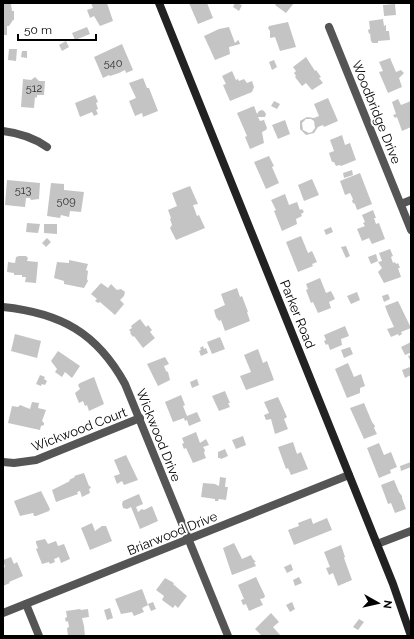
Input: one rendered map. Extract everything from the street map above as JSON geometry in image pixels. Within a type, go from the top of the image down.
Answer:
[{"type":"street","name":"Parker Road","points":[[159,3],[393,584],[411,636]]},
{"type":"street","name":"Woodbridge Drive","points":[[329,27],[411,230]]},
{"type":"street","points":[[3,131],[24,135],[47,147]]},
{"type":"street","points":[[401,204],[411,200]]},
{"type":"street","name":"Wickwood Drive","points":[[3,307],[25,309],[50,316],[64,322],[84,334],[100,348],[118,370],[126,384],[228,636]]},
{"type":"street","name":"Wickwood Court","points":[[3,462],[14,463],[36,460],[140,418]]},
{"type":"street","name":"Briarwood Drive","points":[[3,614],[349,475]]},
{"type":"street","points":[[377,544],[411,531]]},
{"type":"street","points":[[26,604],[39,636]]},
{"type":"building","points":[[91,3],[107,3],[113,21],[100,26],[94,16],[90,18],[87,10],[93,8]]},
{"type":"building","points":[[189,3],[207,3],[213,18],[198,24]]},
{"type":"building","points":[[235,3],[242,5],[239,11],[233,7]]},
{"type":"building","points":[[277,3],[294,3],[286,13],[275,5]]},
{"type":"building","points":[[4,4],[11,4],[12,11],[14,11],[14,20],[9,26],[7,26],[7,35],[3,35]]},
{"type":"building","points":[[395,4],[396,15],[384,16],[383,5]]},
{"type":"building","points":[[383,19],[384,26],[386,25],[386,31],[389,31],[390,40],[372,43],[368,30],[370,29],[369,21]]},
{"type":"building","points":[[288,22],[296,47],[280,51],[275,37],[270,38],[270,31],[268,28],[269,26]]},
{"type":"building","points":[[87,27],[90,34],[75,40],[72,33]]},
{"type":"building","points":[[229,27],[235,43],[238,40],[240,44],[229,47],[230,54],[215,60],[204,36],[219,29]]},
{"type":"building","points":[[66,41],[69,47],[62,51],[59,45]]},
{"type":"building","points":[[122,44],[133,70],[126,73],[125,70],[103,78],[94,57]]},
{"type":"building","points":[[9,49],[17,49],[16,61],[8,60]]},
{"type":"building","points":[[22,51],[27,51],[27,58],[21,57]]},
{"type":"building","points":[[306,57],[321,77],[319,78],[323,83],[312,90],[306,83],[302,86],[295,77],[296,76],[294,73],[296,71],[293,67]]},
{"type":"building","points":[[390,58],[396,72],[401,70],[404,73],[399,78],[402,87],[388,93],[379,72],[383,71],[379,62]]},
{"type":"building","points":[[274,60],[277,67],[272,70],[269,62]]},
{"type":"building","points":[[232,71],[236,80],[238,79],[239,81],[244,79],[247,83],[252,81],[254,87],[252,92],[230,101],[223,85],[226,84],[222,76]]},
{"type":"building","points":[[35,77],[39,81],[45,81],[44,95],[37,95],[37,98],[35,97],[34,108],[21,107],[23,79],[31,80]]},
{"type":"building","points":[[143,78],[147,88],[149,88],[158,111],[143,117],[142,113],[135,116],[129,101],[136,98],[129,83]]},
{"type":"building","points":[[95,95],[98,102],[96,103],[98,109],[96,110],[98,114],[94,116],[92,112],[80,117],[75,103]]},
{"type":"building","points":[[328,98],[338,121],[324,127],[323,125],[318,127],[314,133],[306,135],[300,129],[300,121],[307,117],[314,118],[319,116],[314,104]],"holes":[[[306,119],[311,119],[314,121],[315,128],[309,133],[303,130],[302,123]]]},
{"type":"building","points":[[398,99],[401,105],[411,101],[411,127],[402,131],[397,117],[395,118],[393,115],[396,114],[392,102]]},
{"type":"building","points":[[274,101],[280,104],[277,109],[271,106]]},
{"type":"building","points":[[254,106],[257,114],[262,110],[266,114],[265,117],[258,117],[260,121],[264,120],[267,128],[262,132],[264,143],[250,149],[245,137],[247,136],[237,113]]},
{"type":"building","points":[[285,120],[290,134],[278,139],[272,125]]},
{"type":"building","points":[[342,135],[345,145],[350,143],[356,160],[341,166],[336,166],[334,162],[332,162],[329,153],[334,151],[330,140]]},
{"type":"building","points":[[269,156],[274,166],[272,167],[279,183],[266,189],[254,162]]},
{"type":"building","points":[[352,170],[353,175],[344,178],[343,173]]},
{"type":"building","points":[[360,173],[372,204],[357,210],[350,193],[345,195],[340,181]]},
{"type":"building","points":[[312,179],[319,195],[304,201],[298,185]]},
{"type":"building","points":[[7,180],[40,183],[39,199],[31,200],[30,198],[26,198],[25,207],[5,205]]},
{"type":"building","points":[[51,183],[64,184],[64,190],[84,192],[81,212],[70,211],[69,217],[61,215],[60,218],[47,216]]},
{"type":"building","points":[[190,186],[198,204],[193,205],[197,216],[199,215],[205,228],[176,240],[170,228],[172,225],[168,210],[177,206],[172,193]]},
{"type":"building","points":[[285,194],[289,205],[297,202],[300,210],[302,209],[304,212],[301,214],[302,216],[296,219],[297,224],[282,231],[274,211],[276,210],[271,200]]},
{"type":"building","points":[[373,210],[376,218],[374,218],[376,224],[379,223],[385,239],[372,244],[369,238],[362,241],[357,229],[365,226],[362,215]]},
{"type":"building","points":[[27,223],[40,224],[38,233],[26,232]]},
{"type":"building","points":[[44,224],[57,224],[57,234],[44,233]]},
{"type":"building","points":[[331,227],[333,232],[326,235],[324,230]]},
{"type":"building","points":[[301,236],[308,253],[312,251],[317,262],[312,264],[313,266],[298,272],[286,242]]},
{"type":"building","points":[[47,238],[51,242],[46,247],[42,243]]},
{"type":"building","points":[[346,246],[350,256],[346,258],[341,247]]},
{"type":"building","points":[[390,249],[393,256],[391,257],[393,263],[398,263],[400,268],[398,268],[401,277],[384,283],[378,272],[382,268],[378,262],[382,261],[379,253]]},
{"type":"building","points":[[376,254],[378,261],[371,264],[368,257]]},
{"type":"building","points":[[26,256],[28,258],[27,261],[38,262],[36,283],[25,282],[26,277],[7,272],[8,262],[15,263],[16,257]]},
{"type":"building","points":[[69,260],[88,264],[86,270],[88,271],[88,281],[84,288],[64,284],[64,281],[54,278],[57,262],[69,263]]},
{"type":"building","points":[[320,278],[326,293],[331,291],[335,299],[329,302],[331,308],[318,313],[313,302],[311,303],[306,290],[308,289],[306,284]]},
{"type":"building","points":[[101,283],[108,288],[111,284],[117,290],[121,289],[125,292],[124,296],[120,300],[124,304],[115,315],[100,302],[98,303],[95,301],[97,299],[91,294]]},
{"type":"building","points":[[237,288],[240,297],[242,296],[250,321],[225,331],[221,320],[219,321],[216,317],[214,310],[225,305],[221,294]]},
{"type":"building","points":[[357,292],[360,300],[351,304],[347,296]]},
{"type":"building","points":[[388,294],[390,299],[384,302],[382,296]]},
{"type":"building","points":[[398,301],[411,328],[401,332],[402,334],[399,336],[398,334],[391,337],[387,329],[394,327],[385,306]]},
{"type":"building","points":[[140,319],[146,327],[148,325],[152,330],[150,332],[155,338],[143,348],[129,330],[132,328],[131,326]]},
{"type":"building","points":[[345,326],[349,336],[341,339],[342,345],[330,350],[328,344],[326,345],[324,341],[326,340],[324,335]]},
{"type":"building","points":[[15,334],[41,341],[37,358],[11,351]]},
{"type":"building","points":[[220,337],[225,349],[212,354],[207,342]]},
{"type":"building","points":[[411,342],[411,355],[410,353],[405,355],[401,347]]},
{"type":"building","points":[[203,346],[204,349],[206,348],[208,353],[201,356],[199,351]]},
{"type":"building","points":[[350,347],[353,354],[344,358],[341,350]]},
{"type":"building","points":[[258,349],[263,363],[267,361],[274,380],[246,390],[240,376],[251,372],[244,355]]},
{"type":"building","points":[[58,351],[80,366],[72,378],[65,372],[62,377],[55,372],[57,369],[51,361]]},
{"type":"building","points":[[411,355],[411,362],[408,356]]},
{"type":"building","points":[[165,357],[169,364],[164,366],[168,372],[170,380],[158,386],[147,364]]},
{"type":"building","points":[[348,363],[354,377],[361,374],[365,386],[360,388],[360,393],[347,398],[335,369]]},
{"type":"building","points":[[410,367],[411,375],[405,378],[402,370]]},
{"type":"building","points":[[40,375],[45,377],[44,379],[47,381],[45,385],[42,384],[41,386],[36,384]]},
{"type":"building","points":[[94,377],[104,404],[89,411],[87,405],[85,406],[83,401],[79,403],[75,393],[80,389],[78,385],[80,383]]},
{"type":"building","points":[[197,379],[199,385],[192,388],[190,382]]},
{"type":"building","points":[[225,391],[230,407],[219,411],[212,396]]},
{"type":"building","points":[[181,395],[187,416],[197,412],[201,421],[189,426],[187,420],[185,421],[184,418],[173,422],[165,402]]},
{"type":"building","points":[[278,397],[287,417],[284,419],[288,429],[275,434],[271,419],[266,420],[264,415],[269,413],[264,402]]},
{"type":"building","points":[[32,402],[39,403],[38,408],[46,410],[42,421],[44,425],[41,426],[40,430],[8,423],[12,406],[18,407],[20,405],[30,409]]},
{"type":"building","points":[[364,403],[375,426],[374,428],[377,434],[364,439],[350,408]]},
{"type":"building","points":[[196,432],[200,443],[206,439],[209,445],[203,447],[206,458],[193,463],[186,448],[184,449],[182,438]]},
{"type":"building","points":[[243,436],[246,445],[236,449],[232,440]]},
{"type":"building","points":[[293,442],[297,454],[301,452],[308,469],[291,475],[288,468],[286,469],[278,447]]},
{"type":"building","points":[[379,443],[384,455],[391,452],[397,467],[390,470],[391,473],[379,478],[367,448]]},
{"type":"building","points":[[225,449],[228,456],[221,459],[218,458],[218,452]]},
{"type":"building","points":[[126,455],[138,480],[124,485],[122,481],[117,484],[114,476],[120,474],[114,460]]},
{"type":"building","points":[[411,462],[411,467],[401,471],[400,466]]},
{"type":"building","points":[[84,473],[91,488],[89,489],[90,493],[82,497],[80,491],[77,492],[78,494],[56,502],[52,490],[70,481],[69,480],[75,477],[74,476]]},
{"type":"building","points":[[220,477],[226,478],[225,487],[228,487],[226,500],[219,499],[218,501],[215,501],[215,499],[201,497],[203,483],[215,484],[219,486]]},
{"type":"building","points":[[394,480],[402,496],[406,509],[395,513],[391,503],[388,504],[381,485]]},
{"type":"building","points":[[41,491],[50,509],[49,511],[36,516],[34,516],[33,513],[20,516],[14,501]]},
{"type":"building","points":[[139,494],[143,504],[136,507],[138,512],[152,506],[158,521],[140,529],[131,507],[127,509],[123,508],[122,504],[123,501]]},
{"type":"building","points":[[311,518],[313,524],[327,518],[332,530],[294,545],[288,530],[299,526],[298,523]]},
{"type":"building","points":[[92,523],[95,531],[102,526],[106,526],[112,541],[90,550],[81,528]]},
{"type":"building","points":[[45,539],[48,544],[56,541],[58,546],[64,544],[70,559],[61,563],[59,557],[54,559],[55,562],[50,564],[49,562],[42,564],[36,549],[38,548],[36,541]]},
{"type":"building","points":[[234,543],[242,559],[251,555],[256,562],[254,562],[256,566],[232,575],[223,548]]},
{"type":"building","points":[[341,545],[352,580],[338,586],[333,573],[329,575],[326,568],[330,567],[324,552]]},
{"type":"building","points":[[11,557],[14,564],[17,562],[23,576],[3,586],[3,568],[5,567],[3,560]]},
{"type":"building","points":[[291,564],[293,570],[287,573],[284,567]]},
{"type":"building","points":[[256,577],[265,596],[264,598],[260,599],[263,605],[249,611],[246,604],[243,605],[241,600],[244,599],[238,585]]},
{"type":"building","points":[[299,577],[302,583],[295,586],[293,580]]},
{"type":"building","points":[[165,578],[174,583],[173,584],[187,596],[178,608],[175,605],[173,608],[162,600],[164,596],[156,590]]},
{"type":"building","points":[[142,589],[148,605],[142,608],[144,612],[134,616],[132,612],[121,614],[115,599]]},
{"type":"building","points":[[153,602],[156,609],[151,611],[148,604]]},
{"type":"building","points":[[292,602],[295,609],[290,612],[286,605]]},
{"type":"building","points":[[110,608],[113,618],[107,620],[104,610]]},
{"type":"building","points":[[88,609],[89,617],[82,618],[85,636],[68,636],[67,628],[69,627],[68,621],[66,622],[65,618],[67,617],[66,611]]},
{"type":"building","points":[[271,613],[279,622],[273,627],[281,636],[262,636],[255,629]]},
{"type":"building","points":[[359,619],[364,622],[358,630],[353,627]]}]
